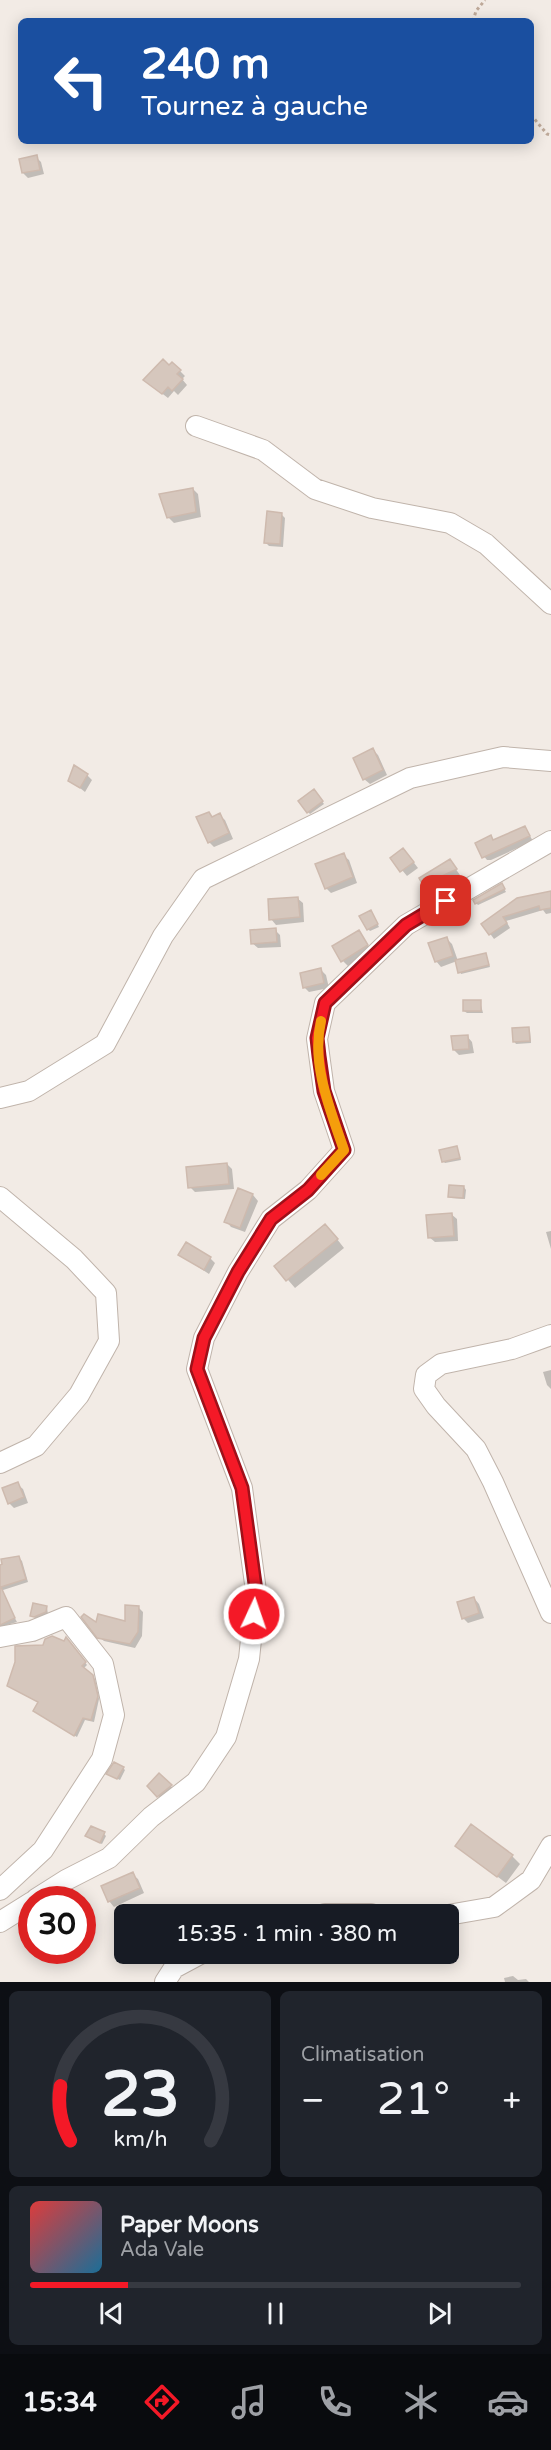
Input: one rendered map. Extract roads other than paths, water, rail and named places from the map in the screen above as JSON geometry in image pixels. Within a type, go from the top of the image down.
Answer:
[{"type":"street","points":[[196,426],[263,450],[315,489],[372,508],[450,523],[486,544],[551,604]]},
{"type":"street","points":[[0,1098],[29,1091],[105,1044],[163,936],[203,879],[410,778],[503,757],[551,762]]},
{"type":"street","points":[[57,1886],[109,1858],[151,1817],[196,1782],[226,1737],[249,1659],[256,1591],[242,1488],[197,1369],[204,1338],[238,1272],[271,1219],[308,1190],[344,1150],[324,1091],[317,1038],[325,1003],[406,925],[551,841]]},
{"type":"street","points":[[0,1197],[75,1259],[106,1293],[109,1341],[79,1395],[36,1446],[0,1463]]},
{"type":"street","points":[[551,1335],[512,1349],[441,1364],[426,1375],[424,1389],[436,1406],[476,1449],[520,1539],[551,1613]]},
{"type":"street","points":[[0,1637],[32,1631],[66,1617],[103,1664],[114,1715],[102,1759],[43,1850],[0,1890]]},
{"type":"street","points":[[459,1913],[494,1907],[531,1880],[551,1846]]},
{"type":"street","points":[[0,1922],[18,1911]]},
{"type":"street","points":[[165,1982],[174,1968],[181,1964]]}]
